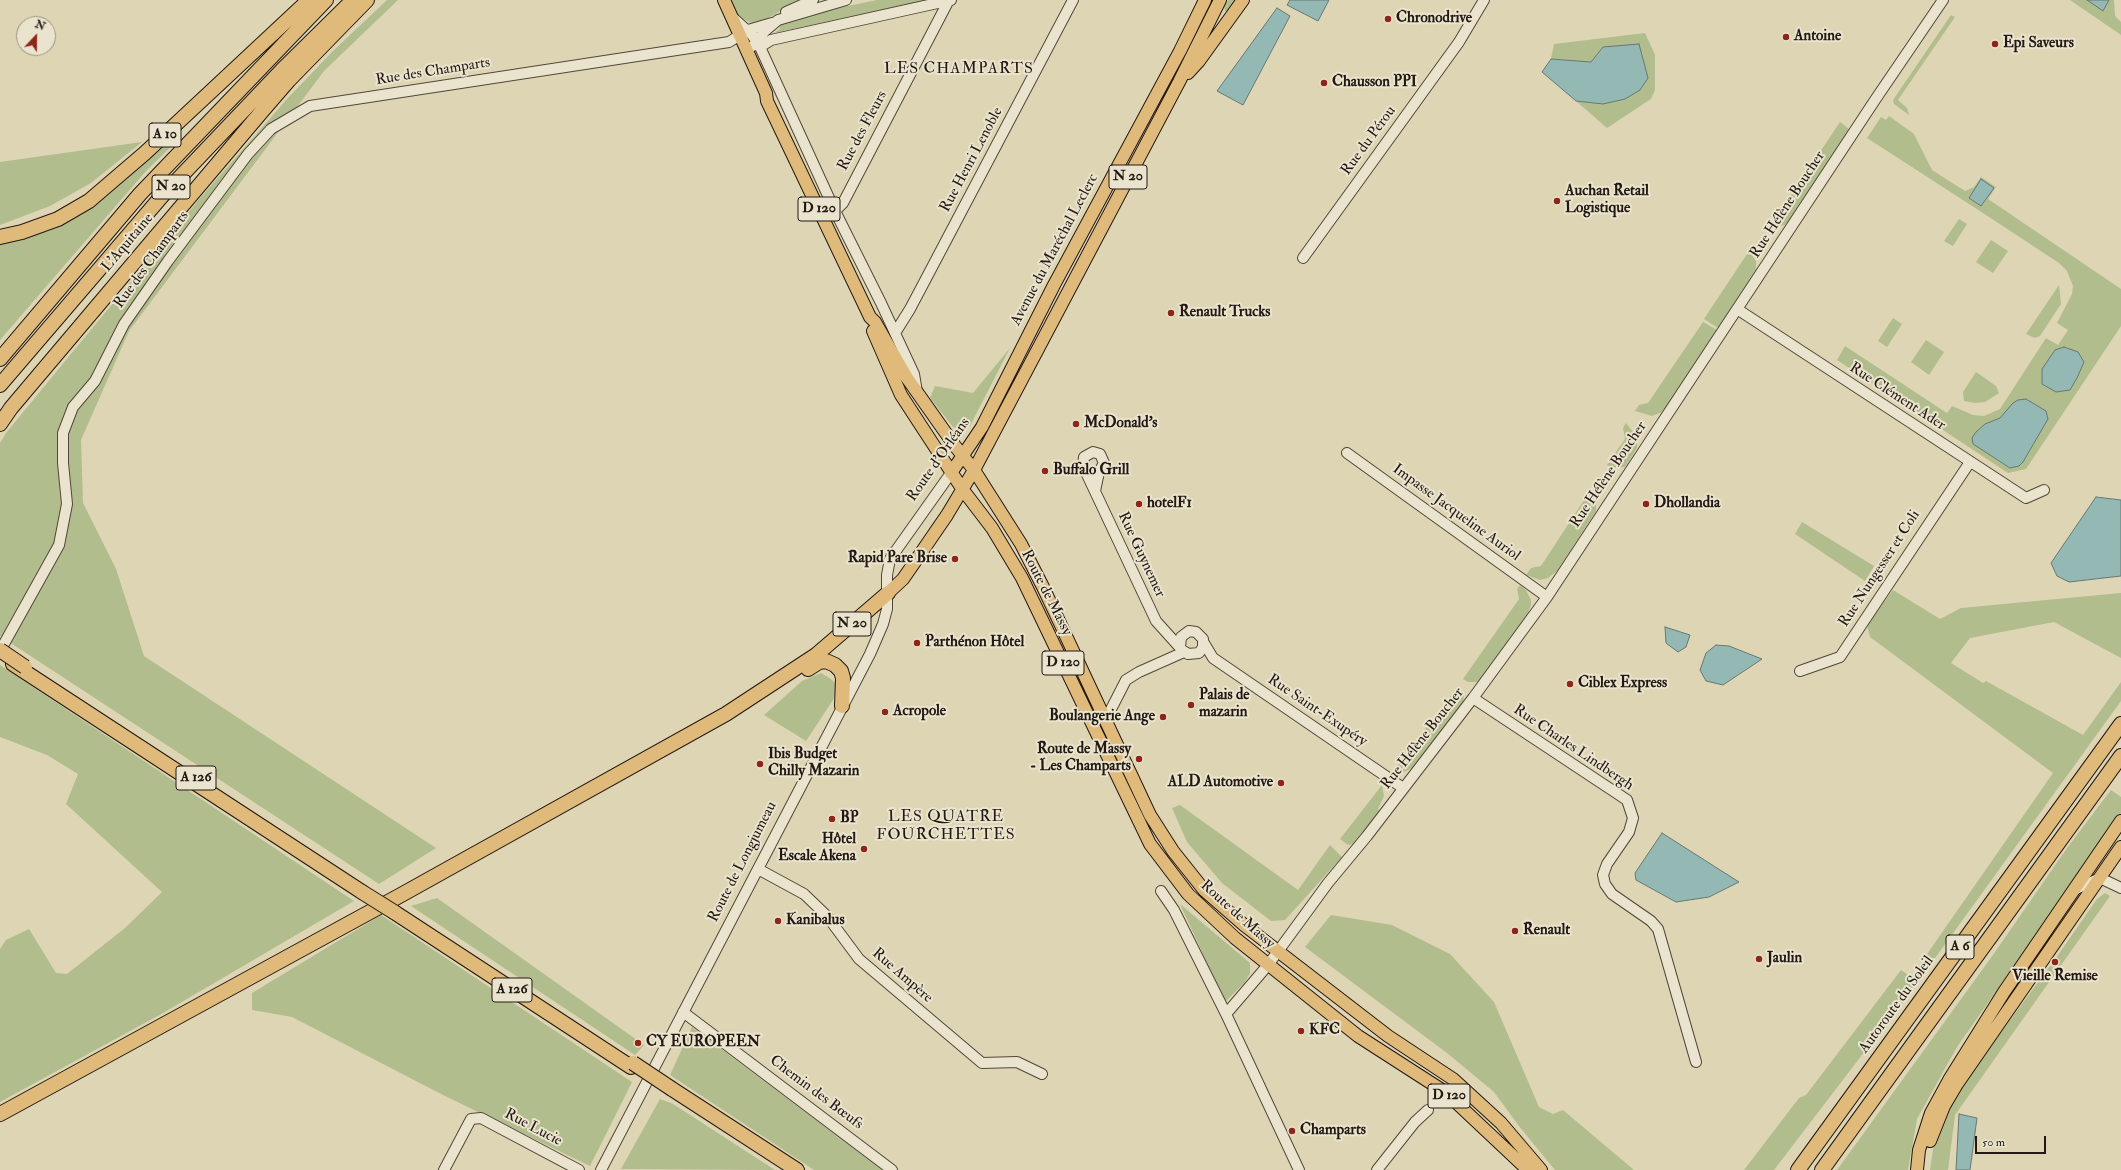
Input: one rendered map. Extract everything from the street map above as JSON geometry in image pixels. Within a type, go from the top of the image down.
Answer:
[{"type":"highway","name":"A 10","points":[[0,237],[22,232],[58,219],[89,201],[140,158],[309,0]]},
{"type":"highway","name":"N 20","points":[[0,359],[140,194],[326,0]]},
{"type":"highway","name":"N 20","points":[[0,385],[162,196],[282,70],[353,0]]},
{"type":"highway","name":"L'Aquitaine","points":[[0,424],[11,408],[276,95],[367,0]]},
{"type":"highway","name":"N 20","points":[[794,671],[816,655],[888,593]]},
{"type":"highway","name":"A 126","points":[[0,651],[632,1065],[797,1170]]},
{"type":"highway","name":"A 126","points":[[0,655],[24,668]]},
{"type":"highway","points":[[0,1114],[572,801],[726,714],[794,671],[806,670],[819,662],[826,661],[835,665],[841,671],[843,678],[842,706]]},
{"type":"highway","name":"Autoroute du Soleil","points":[[1798,1170],[2121,724]]},
{"type":"highway","name":"A 6","points":[[1822,1170],[2121,756]]},
{"type":"highway","name":"A 126","points":[[671,1090],[789,1170]]},
{"type":"main road","name":"D 120","points":[[717,0],[741,35],[761,95],[767,101],[870,317]]},
{"type":"main road","points":[[724,0],[766,93],[767,101]]},
{"type":"main road","name":"Avenue du Maréchal Leclerc","points":[[1023,345],[1205,0]]},
{"type":"main road","name":"Avenue du Maréchal Leclerc","points":[[1034,354],[1179,82],[1220,0]]},
{"type":"main road","points":[[1179,82],[1199,61],[1243,0]]},
{"type":"main road","name":"Route de Massy","points":[[870,317],[875,322],[907,378],[974,470],[1021,544],[1106,720],[1150,816],[1173,851],[1204,890],[1278,951],[1388,1036],[1453,1079],[1501,1123],[1541,1170]]},
{"type":"main road","name":"Route de Massy","points":[[870,317],[873,330],[900,395],[951,473],[992,528],[1022,578],[1150,844],[1188,894],[1204,911],[1268,965],[1358,1036],[1445,1092],[1528,1170]]},
{"type":"main road","name":"Route d'Orléans","points":[[951,473],[982,427],[1023,345]]},
{"type":"main road","name":"Route d'Orléans","points":[[963,490],[1034,354]]},
{"type":"main road","name":"N 20","points":[[888,593],[903,579],[963,490]]},
{"type":"main road","points":[[1917,1170],[1919,1150],[1931,1113],[2004,992],[2121,821]]},
{"type":"main road","points":[[1925,1170],[1933,1131],[1944,1106],[1957,1084],[2121,847]]},
{"type":"street","name":"Rue des Champarts","points":[[750,58],[751,50],[758,44],[783,14],[813,0]]},
{"type":"street","name":"Rue des Champarts","points":[[0,651],[60,545],[67,504],[63,463],[63,433],[73,407],[95,380],[124,324],[168,261],[248,154],[271,129],[310,106],[741,35],[775,22],[846,0]]},
{"type":"street","points":[[758,44],[950,0]]},
{"type":"street","name":"Rue des Fleurs","points":[[835,211],[843,203],[950,0]]},
{"type":"street","name":"Rue Henri Lenoble","points":[[895,333],[910,308],[1073,0]]},
{"type":"street","name":"Rue du Pérou","points":[[1303,258],[1459,42],[1484,0]]},
{"type":"street","name":"Rue Hélène Boucher","points":[[1278,951],[1304,914],[1473,698],[1547,597],[1943,0]]},
{"type":"street","name":"Route de Massy","points":[[741,35],[758,44],[835,211],[881,302],[914,374],[917,392]]},
{"type":"street","name":"Rue Clément Ader","points":[[1737,309],[2026,498],[2044,490]]},
{"type":"street","points":[[1095,491],[1099,472],[1104,463],[1102,457],[1097,453],[1090,453],[1084,457],[1082,463],[1084,469],[1092,474],[1099,472]]},
{"type":"street","name":"Impasse Jacqueline Auriol","points":[[1347,453],[1547,597]]},
{"type":"street","name":"Rue Nungesser et Coli","points":[[1800,671],[1840,657],[1970,462]]},
{"type":"street","name":"Rue Guynemer","points":[[1084,469],[1150,611],[1156,621],[1182,649]]},
{"type":"street","name":"Route d'Orléans","points":[[888,593],[888,565],[893,554],[951,473]]},
{"type":"street","name":"Route de Longjumeau","points":[[601,1170],[758,869],[883,624],[888,593]]},
{"type":"street","points":[[1106,720],[1126,680],[1182,649],[1195,654],[1201,650],[1204,643],[1199,634],[1193,631],[1186,632],[1163,628]]},
{"type":"street","points":[[1182,649],[1181,637],[1186,632]]},
{"type":"street","name":"Rue Saint-Exupéry","points":[[1204,643],[1213,658]]},
{"type":"street","name":"Rue Saint-Exupéry","points":[[1195,654],[1213,658],[1403,788]]},
{"type":"street","name":"Rue Charles Lindbergh","points":[[1473,698],[1626,800],[1633,818],[1629,832],[1607,864],[1603,875],[1605,884],[1612,894],[1651,921],[1658,929],[1696,1062]]},
{"type":"street","name":"Rue Ampère","points":[[758,869],[804,894],[827,916],[859,959],[982,1064],[1017,1062],[1042,1074]]},
{"type":"street","points":[[2074,890],[2100,878],[2121,888]]},
{"type":"street","points":[[1161,891],[1174,910],[1226,1014],[1299,1170]]},
{"type":"street","name":"Route de Massy","points":[[1226,1014],[1278,951]]},
{"type":"street","name":"Chemin des Bœufs","points":[[684,1012],[892,1170]]},
{"type":"street","points":[[1377,1170],[1415,1122],[1428,1110]]},
{"type":"street","name":"Rue Lucie","points":[[444,1170],[471,1119],[481,1118],[580,1170]]},
{"type":"green space","points":[[387,0],[398,0],[324,71],[129,331],[81,440],[83,503],[116,569],[144,656],[436,848],[379,884],[0,636],[0,443],[6,433],[201,197],[287,99],[332,52]]},
{"type":"green space","points":[[729,0],[799,0],[763,21],[751,23],[740,17]]},
{"type":"green space","points":[[877,0],[927,0],[774,33],[780,29],[779,25],[800,16]]},
{"type":"green space","points":[[1228,0],[1238,0],[1227,11],[1225,11],[1224,7]]},
{"type":"green space","points":[[2070,0],[2114,0],[2115,16],[2121,22],[2121,35]]},
{"type":"green space","points":[[1951,15],[1955,17],[1898,100],[1907,108],[1909,115],[1894,104],[1893,100]]},
{"type":"green space","points":[[1645,33],[1655,55],[1655,90],[1651,99],[1607,128],[1576,101],[1603,104],[1603,47],[1591,62],[1551,59],[1554,44]]},
{"type":"green space","points":[[1889,116],[1914,134],[1932,170],[1965,191],[1974,187],[1981,177],[1996,187],[1988,199],[2121,289],[2121,326],[2026,469],[2008,473],[1837,360],[1845,346],[1947,413],[1952,406],[1973,415],[1984,416],[2000,409],[2046,338],[2058,345],[2068,330],[2057,323],[2072,294],[2073,286],[2067,271],[2059,263],[1867,138],[1881,117],[1886,120]]},
{"type":"green space","points":[[1840,122],[1849,129],[1789,221],[1785,225],[1779,226],[1773,222]]},
{"type":"green space","points":[[176,134],[182,136],[146,171],[0,340],[0,241],[49,231],[106,197]]},
{"type":"green space","points":[[142,142],[91,183],[50,206],[0,225],[0,162]]},
{"type":"green space","points":[[1959,219],[1967,224],[1953,246],[1944,241]]},
{"type":"green space","points":[[1991,240],[2008,251],[1993,273],[1976,262]]},
{"type":"green space","points":[[1749,251],[1756,261],[1756,269],[1718,328],[1704,319]]},
{"type":"green space","points":[[2059,285],[2061,304],[2040,336],[2035,338],[2026,334]]},
{"type":"green space","points":[[1893,318],[1902,324],[1887,347],[1878,341]]},
{"type":"green space","points":[[1703,322],[1717,330],[1666,407],[1662,412],[1652,416],[1635,411],[1639,405],[1648,403]]},
{"type":"green space","points":[[1926,340],[1944,352],[1929,375],[1911,362]]},
{"type":"green space","points":[[1010,348],[970,426],[960,429],[953,427],[930,398],[935,386],[973,393]]},
{"type":"green space","points":[[1976,372],[1996,386],[1999,393],[1985,402],[1976,403],[1964,401],[1963,392]]},
{"type":"green space","points":[[1626,423],[1637,437],[1637,448],[1625,467],[1612,468],[1607,465],[1625,439],[1623,428]]},
{"type":"green space","points":[[1588,494],[1596,501],[1596,511],[1557,571],[1548,578],[1540,580],[1526,575],[1531,568],[1541,566]]},
{"type":"green space","points":[[1802,522],[1874,566],[1865,581],[1795,534]]},
{"type":"green space","points":[[1520,585],[1526,590],[1531,600],[1531,605],[1527,616],[1478,682],[1468,682],[1463,679],[1519,599],[1517,589]]},
{"type":"green space","points":[[1893,590],[1940,619],[1961,608],[2121,593],[2121,658],[2054,622],[1970,638],[1951,663],[1983,683],[1986,681],[2083,735],[2121,682],[2121,701],[1917,983],[1774,1170],[1744,1170],[1799,1098],[1806,1095],[1901,970],[1911,977],[2053,773],[1870,637],[1867,625]]},
{"type":"green space","points":[[0,665],[354,901],[163,1013],[0,1102],[0,949],[6,940],[29,929],[56,973],[67,974],[125,928],[162,892],[66,804],[78,774],[47,755],[0,737]]},
{"type":"green space","points":[[821,673],[837,685],[833,700],[806,741],[764,715],[802,681]]},
{"type":"green space","points":[[1458,686],[1464,695],[1463,702],[1412,768],[1400,774],[1392,773]]},
{"type":"green space","points":[[1382,785],[1384,796],[1378,809],[1380,811],[1354,844],[1348,845],[1340,839]]},
{"type":"green space","points":[[2111,790],[2121,797],[2121,813],[1957,1047],[1917,1119],[1908,1170],[1837,1170],[1993,955],[2067,848]]},
{"type":"green space","points":[[1180,805],[1298,890],[1330,845],[1342,857],[1285,920],[1271,921],[1222,883],[1187,842],[1172,808]]},
{"type":"green space","points":[[2105,893],[2110,896],[1955,1115],[1948,1170],[1930,1170],[1934,1143],[1944,1115],[1960,1088],[2050,966],[2053,967],[2058,960],[2056,958],[2097,899]]},
{"type":"green space","points":[[437,898],[644,1045],[635,1055],[411,906]]},
{"type":"green space","points":[[1180,904],[1250,963],[1250,973],[1245,982],[1225,1002]]},
{"type":"green space","points":[[381,915],[632,1082],[590,1166],[445,1096],[292,1017],[252,1010],[252,993]]},
{"type":"green space","points":[[1331,915],[1392,925],[1450,954],[1494,1002],[1539,1107],[1553,1114],[1563,1110],[1634,1170],[1555,1170],[1519,1126],[1494,1092],[1447,1053],[1305,947]]},
{"type":"green space","points":[[692,1027],[882,1170],[814,1170],[670,1075]]},
{"type":"green space","points":[[660,1099],[673,1104],[775,1170],[621,1169]]},
{"type":"water","points":[[1290,0],[1329,0],[1318,21],[1287,5]]},
{"type":"water","points":[[2087,0],[2109,0],[2103,11]]},
{"type":"water","points":[[1277,8],[1290,16],[1243,105],[1217,91]]},
{"type":"water","points":[[1639,44],[1648,78],[1640,90],[1625,99],[1603,104],[1576,101],[1542,72],[1551,59],[1591,62],[1603,47]]},
{"type":"water","points":[[1981,179],[1994,188],[1981,206],[1969,198]]},
{"type":"water","points":[[2064,347],[2078,352],[2084,362],[2070,390],[2056,392],[2042,384],[2042,369],[2055,350]]},
{"type":"water","points":[[2026,399],[2046,411],[2048,419],[2023,462],[2019,466],[2010,468],[1973,444],[1972,438],[1985,424],[2000,418],[2013,403],[2018,400]]},
{"type":"water","points":[[2096,497],[2121,500],[2121,576],[2069,582],[2057,576],[2051,563]]},
{"type":"water","points":[[1665,627],[1690,635],[1686,647],[1678,652],[1666,643]]},
{"type":"water","points":[[1716,645],[1729,646],[1762,659],[1723,685],[1706,681],[1700,670],[1706,653]]},
{"type":"water","points":[[1662,833],[1739,882],[1709,897],[1676,902],[1636,880],[1635,873]]},
{"type":"water","points":[[1959,1114],[1977,1118],[1970,1170],[1956,1170]]},
{"type":"place","name":"Chronodrive","points":[[1388,19]]},
{"type":"place","name":"Antoine","points":[[1786,37]]},
{"type":"place","name":"Epi Saveurs","points":[[1995,44]]},
{"type":"place","name":"Chausson PPI","points":[[1324,83]]},
{"type":"place","name":"Auchan Retail Logistique","points":[[1557,201]]},
{"type":"place","name":"Renault Trucks","points":[[1171,313]]},
{"type":"place","name":"McDonald's","points":[[1076,424]]},
{"type":"place","name":"Buffalo Grill","points":[[1045,471]]},
{"type":"place","name":"hotelF1","points":[[1139,504]]},
{"type":"place","name":"Dhollandia","points":[[1646,504]]},
{"type":"place","name":"Rapid Pare Brise","points":[[955,559]]},
{"type":"place","name":"Parthénon Hôtel","points":[[917,643]]},
{"type":"place","name":"Ciblex Express","points":[[1570,684]]},
{"type":"place","name":"Palais de mazarin","points":[[1191,705]]},
{"type":"place","name":"Acropole","points":[[885,712]]},
{"type":"place","name":"Boulangerie Ange","points":[[1163,717]]},
{"type":"place","name":"Route de Massy - Les Champarts","points":[[1139,759]]},
{"type":"place","name":"Ibis Budget Chilly Mazarin","points":[[760,764]]},
{"type":"place","name":"ALD Automotive","points":[[1281,783]]},
{"type":"place","name":"BP","points":[[832,819]]},
{"type":"place","name":"Hôtel Escale Akena","points":[[864,849]]},
{"type":"place","name":"Kanibalus","points":[[778,921]]},
{"type":"place","name":"Renault","points":[[1515,931]]},
{"type":"place","name":"Jaulin","points":[[1759,959]]},
{"type":"place","name":"Vieille Remise","points":[[2055,962]]},
{"type":"place","name":"KFC","points":[[1301,1031]]},
{"type":"place","name":"CY EUROPEEN","points":[[638,1043]]},
{"type":"place","name":"Champarts","points":[[1292,1131]]},
{"type":"district","name":"LES CHAMPARTS","points":[[959,70]]},
{"type":"district","name":"LES QUATRE FOURCHETTES","points":[[946,827]]}]
